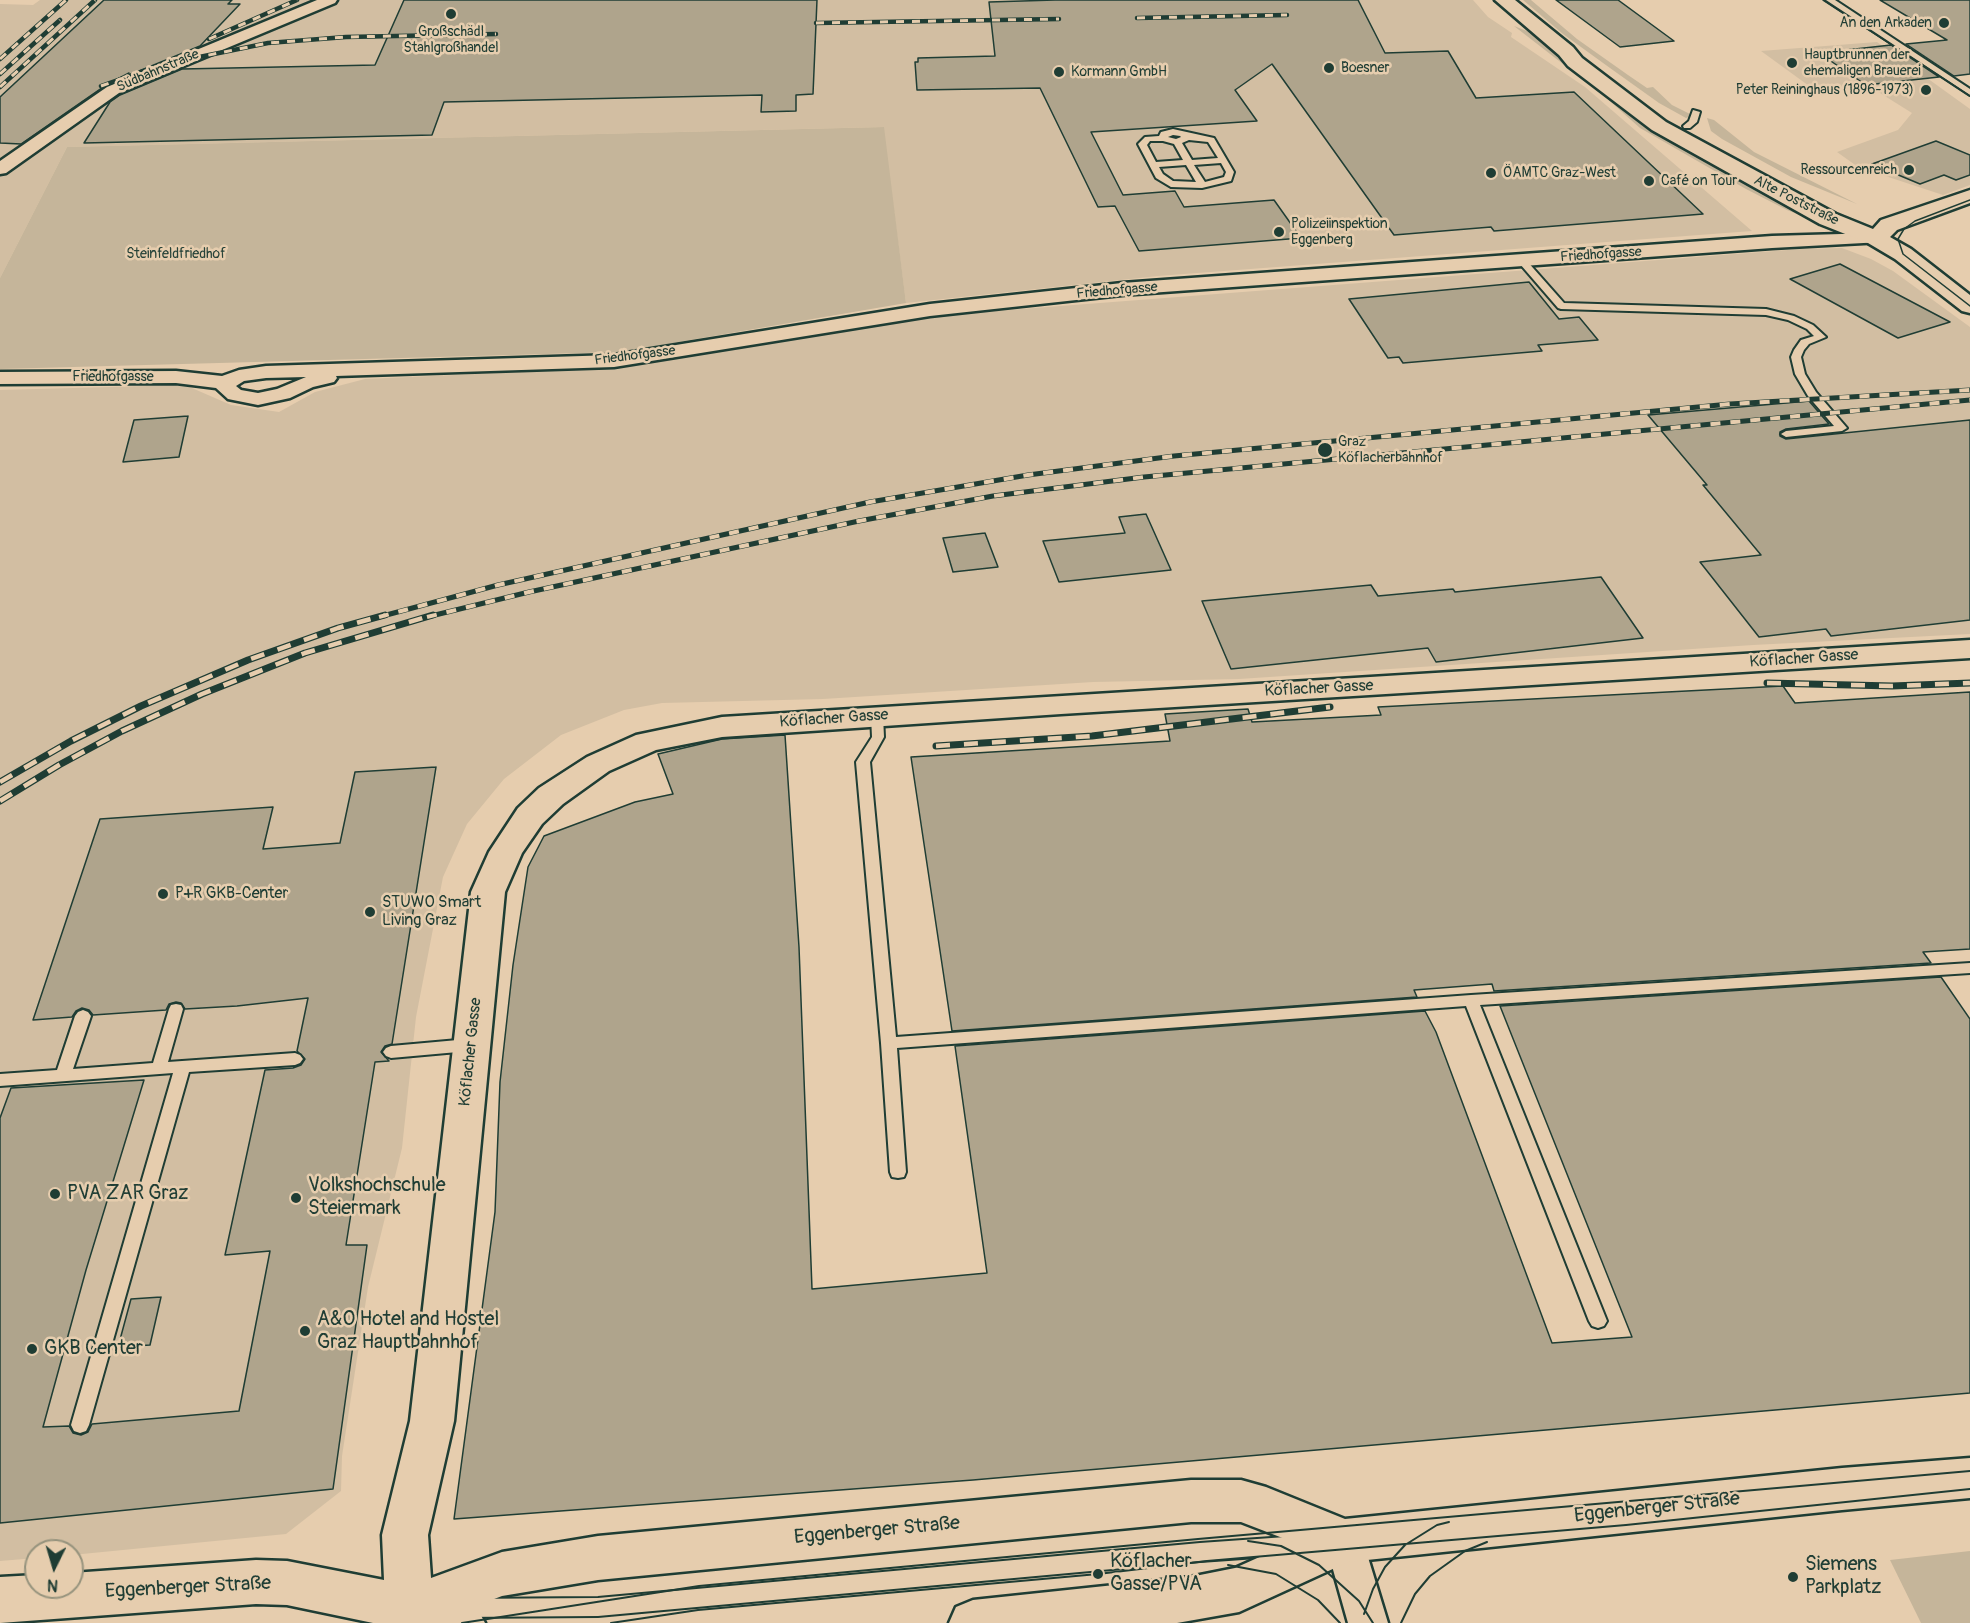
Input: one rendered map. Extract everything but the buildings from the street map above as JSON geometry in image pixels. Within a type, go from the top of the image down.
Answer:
[{"type":"main road","name":"Alte Poststraße","points":[[1504,0],[1566,51],[1575,62],[1659,126],[1683,141],[1828,219],[1883,232]]},
{"type":"main road","name":"Alte Poststraße","points":[[1566,51],[1602,66],[1647,103],[1691,119],[1760,167],[1883,232],[1903,254],[1970,306]]},
{"type":"main road","points":[[1883,232],[1970,196]]},
{"type":"main road","points":[[1913,237],[1970,216]]},
{"type":"main road","points":[[1883,232],[1913,237],[1933,252],[1970,287]]},
{"type":"main road","name":"Köflacher Gasse","points":[[404,1618],[405,1535],[432,1421],[488,892],[506,852],[530,816],[551,796],[598,764],[647,742],[722,727],[1970,649]]},
{"type":"main road","name":"Eggenberger Straße","points":[[973,1623],[1190,1599],[1239,1590],[1344,1541],[1819,1491],[1970,1478]]},
{"type":"main road","name":"Eggenberger Straße","points":[[404,1618],[502,1574],[598,1558],[1191,1501],[1241,1501],[1266,1508],[1344,1541]]},
{"type":"main road","name":"Eggenberger Straße","points":[[0,1600],[255,1582],[287,1583],[404,1618],[461,1623]]},
{"type":"street","name":"Südbahnstraße","points":[[0,169],[112,90],[330,0]]},
{"type":"street","name":"Friedhofgasse","points":[[0,378],[176,377],[225,383],[226,389],[235,395],[270,398],[306,383],[360,370],[614,361],[964,307],[1122,289],[1523,261],[1883,232]]},
{"type":"street","points":[[1344,1541],[1368,1623]]},
{"type":"lane","points":[[1830,0],[1970,93]]},
{"type":"lane","points":[[1163,138],[1164,134],[1173,130],[1186,136],[1210,140],[1230,172],[1228,179],[1202,185],[1171,184],[1163,180],[1152,165],[1142,144],[1148,139],[1163,138],[1178,142],[1202,185]]},
{"type":"lane","points":[[1178,142],[1186,136]]},
{"type":"lane","points":[[1152,165],[1224,160]]},
{"type":"lane","points":[[1523,261],[1561,306],[1766,312],[1782,315],[1810,327],[1821,337],[1805,342],[1799,350],[1796,357],[1800,374],[1812,394],[1842,428],[1786,434]]},
{"type":"lane","points":[[877,716],[878,737],[863,762],[889,1043],[898,1172]]},
{"type":"lane","points":[[889,1043],[1471,1000],[1970,968]]},
{"type":"lane","points":[[1471,1000],[1598,1321]]},
{"type":"lane","points":[[159,1068],[176,1009]]},
{"type":"lane","points":[[63,1076],[82,1016]]},
{"type":"lane","points":[[391,1052],[471,1045]]},
{"type":"lane","points":[[0,1080],[295,1059]]},
{"type":"lane","points":[[80,1425],[183,1067]]},
{"type":"shaded area","points":[[40,0],[1473,0],[1488,17],[1512,33],[1511,37],[1585,87],[1752,231],[1158,276],[906,303],[883,127],[67,147],[0,278],[0,4],[33,5]]},
{"type":"shaded area","points":[[1877,42],[1970,109],[1970,185],[1943,195],[1858,167],[1837,152],[1898,130],[1912,113],[1872,88],[1816,91],[1761,51]]},
{"type":"shaded area","points":[[1842,248],[1871,259],[1893,271],[1970,327],[1970,634],[1753,645],[1239,679],[1093,682],[823,699],[662,703],[624,710],[561,735],[504,779],[467,824],[443,877],[416,1017],[402,1148],[368,1287],[342,1456],[341,1491],[286,1534],[84,1554],[84,1539],[24,1539],[24,1559],[0,1561],[0,390],[185,385],[231,405],[279,412],[315,392],[365,379],[611,368],[931,316],[1801,249]]},
{"type":"green space","points":[[1523,0],[1531,0],[1577,39],[1647,88],[1653,87],[1672,105],[1690,114],[1689,117],[1686,118],[1659,103],[1563,34]]},
{"type":"green space","points":[[1514,26],[1545,41],[1655,131],[1805,217],[1746,189],[1640,128],[1603,95]]},
{"type":"green space","points":[[1707,118],[1714,120],[1754,152],[1857,204],[1791,177],[1722,139],[1711,131]]},
{"type":"green space","name":"Steinfeldfriedhof","points":[[884,127],[906,303],[620,352],[0,369],[0,278],[67,147]]},
{"type":"green space","points":[[1970,1551],[1970,1623],[1921,1623],[1890,1560]]},
{"type":"tram line","points":[[1823,0],[1970,96]]},
{"type":"tram line","points":[[1970,200],[1915,221],[1904,229],[1898,239],[1903,254],[1970,306]]},
{"type":"tram line","points":[[462,1623],[699,1586],[1198,1539],[1970,1471]]},
{"type":"tram line","points":[[1407,1544],[1626,1525],[1970,1489]]},
{"type":"tram line","points":[[1407,1544],[1437,1525],[1449,1522]]},
{"type":"tram line","points":[[1248,1541],[1281,1546],[1296,1553]]},
{"type":"tram line","points":[[1401,1623],[1415,1594],[1430,1576],[1465,1551],[1487,1542]]},
{"type":"tram line","points":[[1296,1553],[1407,1544]]},
{"type":"tram line","points":[[1365,1611],[1373,1589],[1385,1567],[1407,1544]]},
{"type":"tram line","points":[[611,1623],[698,1610],[1098,1574],[1296,1553]]},
{"type":"tram line","points":[[1296,1553],[1319,1565],[1359,1601],[1365,1611]]},
{"type":"tram line","points":[[1228,1565],[1276,1574],[1318,1600],[1340,1623]]},
{"type":"tram line","points":[[1365,1611],[1373,1623]]},
{"type":"railway","points":[[0,59],[66,0]]},
{"type":"railway","points":[[0,87],[95,0]]},
{"type":"railway","points":[[209,39],[297,0]]},
{"type":"railway","points":[[1137,18],[1287,15]]},
{"type":"railway","points":[[816,23],[1059,19]]},
{"type":"railway","points":[[0,74],[60,20]]},
{"type":"railway","points":[[101,86],[160,65],[268,43],[346,37],[496,34]]},
{"type":"railway","points":[[379,617],[498,585],[870,502],[1028,475],[1174,456],[1730,404],[1970,390]]},
{"type":"railway","points":[[427,617],[529,592],[859,521],[993,496],[1144,477],[1970,400]]},
{"type":"railway","points":[[0,782],[71,741],[141,706],[248,660],[338,628],[385,615]]},
{"type":"railway","points":[[0,801],[59,765],[122,731],[202,694],[305,653],[433,615]]},
{"type":"railway","points":[[1767,683],[1892,686],[1970,683]]},
{"type":"railway","points":[[936,746],[1092,736],[1330,707]]},
{"type":"place","name":"Großschädl Stahlgroßhandel","points":[[451,14]]},
{"type":"place","name":"An den Arkaden","points":[[1944,23]]},
{"type":"place","name":"Hauptbrunnen der ehemaligen Brauerei","points":[[1792,63]]},
{"type":"place","name":"Boesner","points":[[1329,68]]},
{"type":"place","name":"Kormann GmbH","points":[[1059,72]]},
{"type":"place","name":"Peter Reininghaus (1896-1973)","points":[[1926,90]]},
{"type":"place","name":"Ressourcenreich","points":[[1909,170]]},
{"type":"place","name":"ÖAMTC Graz-West","points":[[1491,173]]},
{"type":"place","name":"Café on Tour","points":[[1649,181]]},
{"type":"place","name":"Polizeiinspektion Eggenberg","points":[[1279,232]]},
{"type":"place","name":"Graz Köflacherbahnhof","points":[[1325,450]]},
{"type":"place","name":"P+R GKB-Center","points":[[163,894]]},
{"type":"place","name":"STUWO Smart Living Graz","points":[[370,912]]},
{"type":"place","name":"PVA ZAR Graz","points":[[55,1194]]},
{"type":"place","name":"Volkshochschule Steiermark","points":[[296,1198]]},
{"type":"place","name":"A&O Hotel and Hostel Graz Hauptbahnhof","points":[[305,1331]]},
{"type":"place","name":"GKB Center","points":[[32,1349]]},
{"type":"place","name":"Köflacher Gasse/PVA","points":[[1098,1574]]},
{"type":"place","name":"Siemens Parkplatz","points":[[1793,1577]]}]
